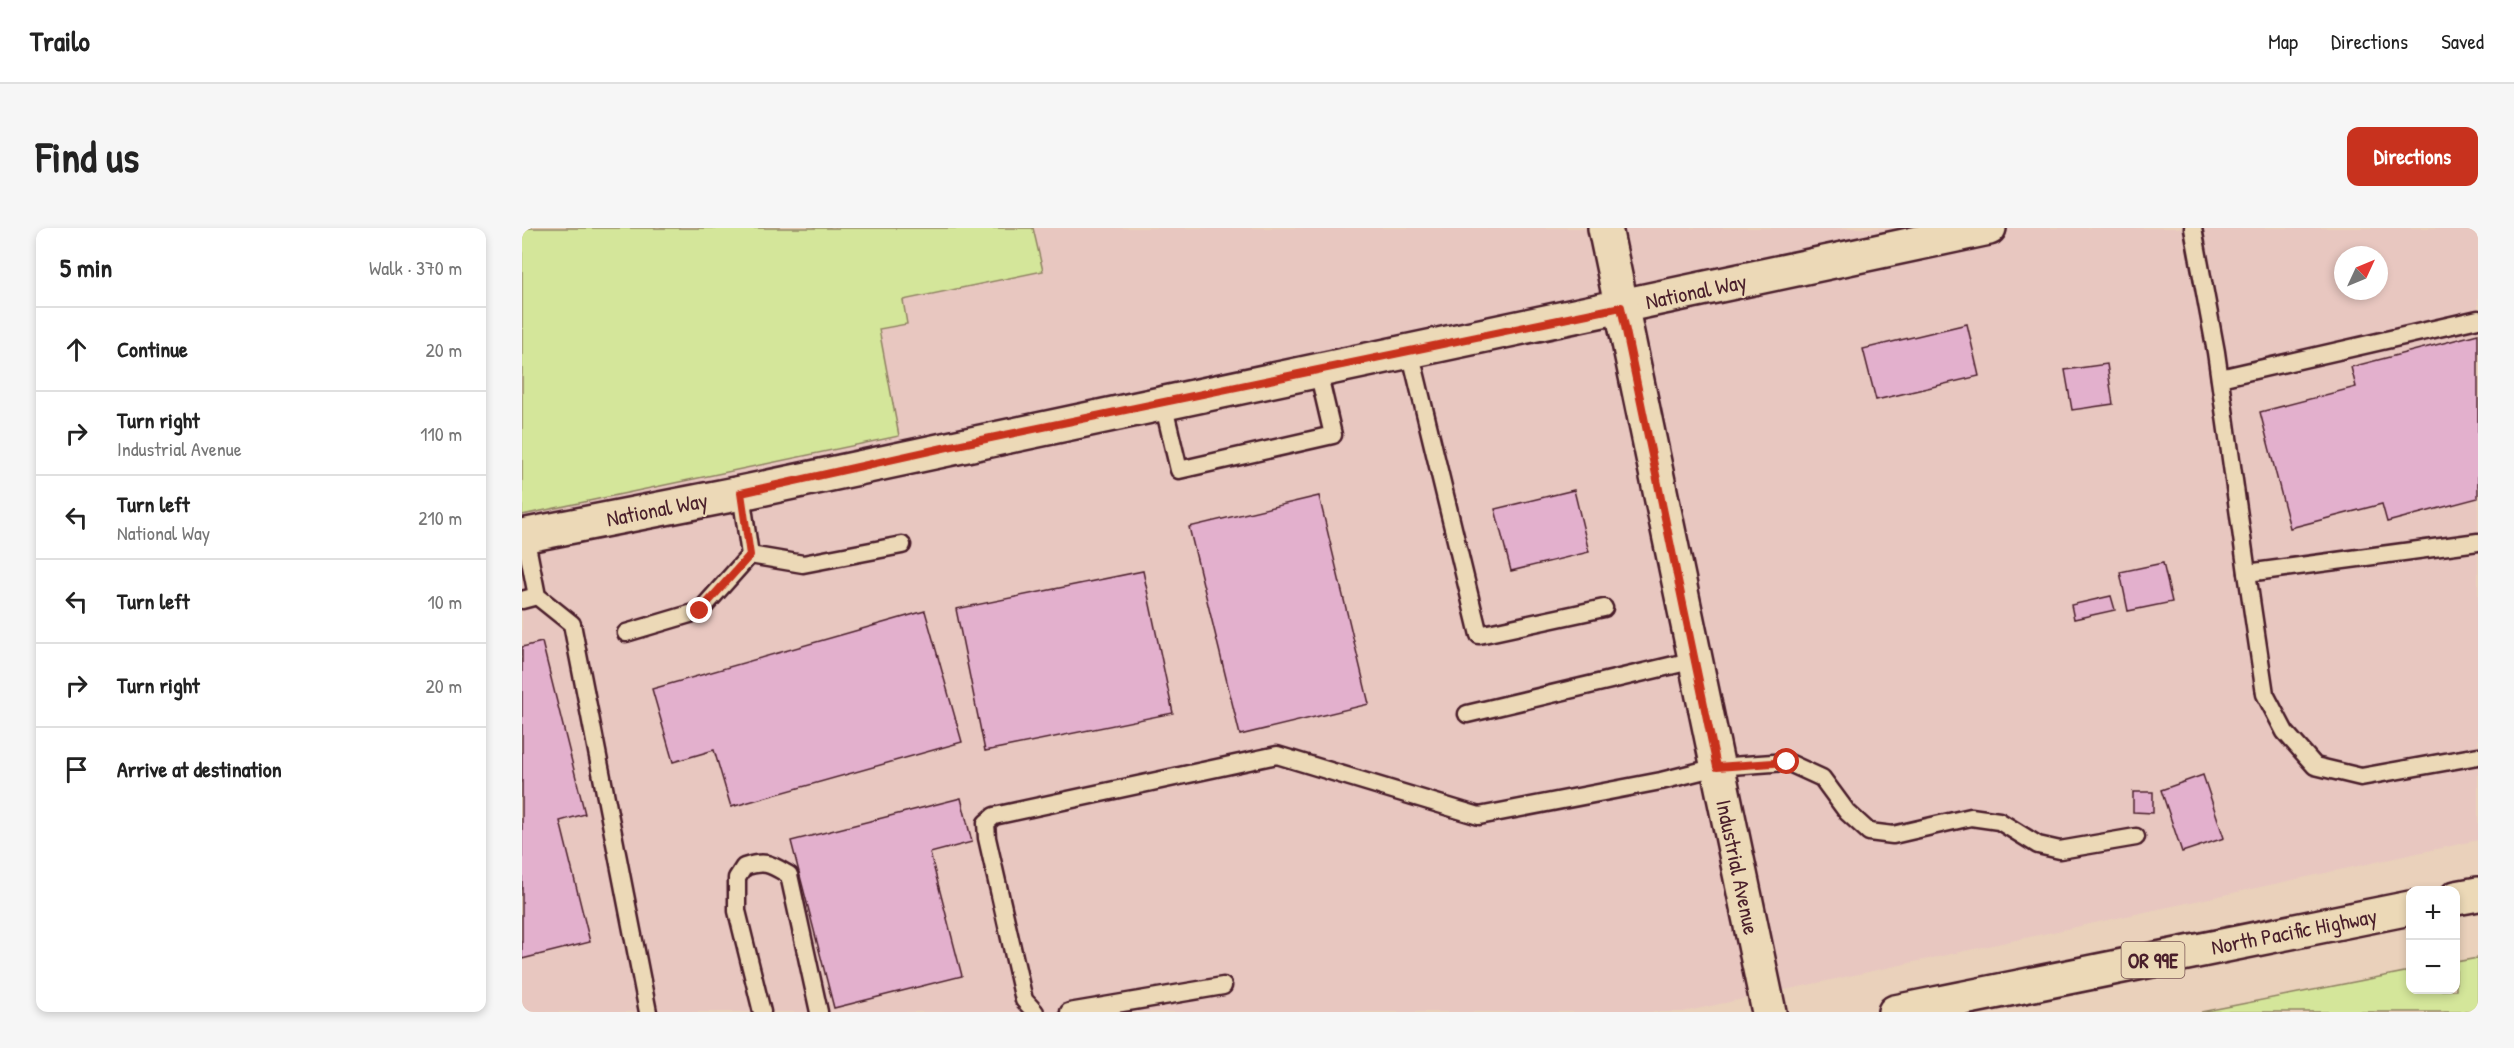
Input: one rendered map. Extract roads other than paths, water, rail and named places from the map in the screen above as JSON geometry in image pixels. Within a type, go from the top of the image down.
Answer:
[{"type":"street","name":"Industrial Avenue","points":[[1605,228],[1769,1012]]},
{"type":"street","name":"National Way","points":[[523,536],[741,493],[1989,228]]},
{"type":"street","points":[[2460,897],[2478,894]]},
{"type":"street","name":"North Pacific Highway","points":[[1895,1012],[2406,909]]},
{"type":"lane","points":[[2193,228],[2220,378],[2265,694],[2284,732],[2315,766],[2361,777],[2478,756]]},
{"type":"lane","points":[[2220,378],[2478,319]]},
{"type":"lane","points":[[1410,351],[1479,635],[1604,608]]},
{"type":"lane","points":[[1163,403],[1179,470],[1333,435],[1318,370]]},
{"type":"lane","points":[[741,493],[750,555]]},
{"type":"lane","points":[[523,536],[529,598],[572,624],[648,1012]]},
{"type":"lane","points":[[2247,573],[2478,542]]},
{"type":"lane","points":[[750,555],[803,564],[902,545]]},
{"type":"lane","points":[[627,633],[700,611],[750,555]]},
{"type":"lane","points":[[1467,714],[1695,660]]},
{"type":"lane","points":[[1035,1012],[1024,1000],[987,838],[986,823],[994,816],[1277,755],[1479,816],[1661,781],[1717,767],[1787,762],[1822,778],[1847,812],[1869,832],[1893,835],[1971,817],[1998,821],[2038,845],[2060,850],[2136,837]]},
{"type":"lane","points":[[762,1012],[737,911],[737,878],[744,867],[761,862],[772,865],[789,875],[819,1012]]},
{"type":"lane","points":[[1069,1012],[1223,986]]}]
